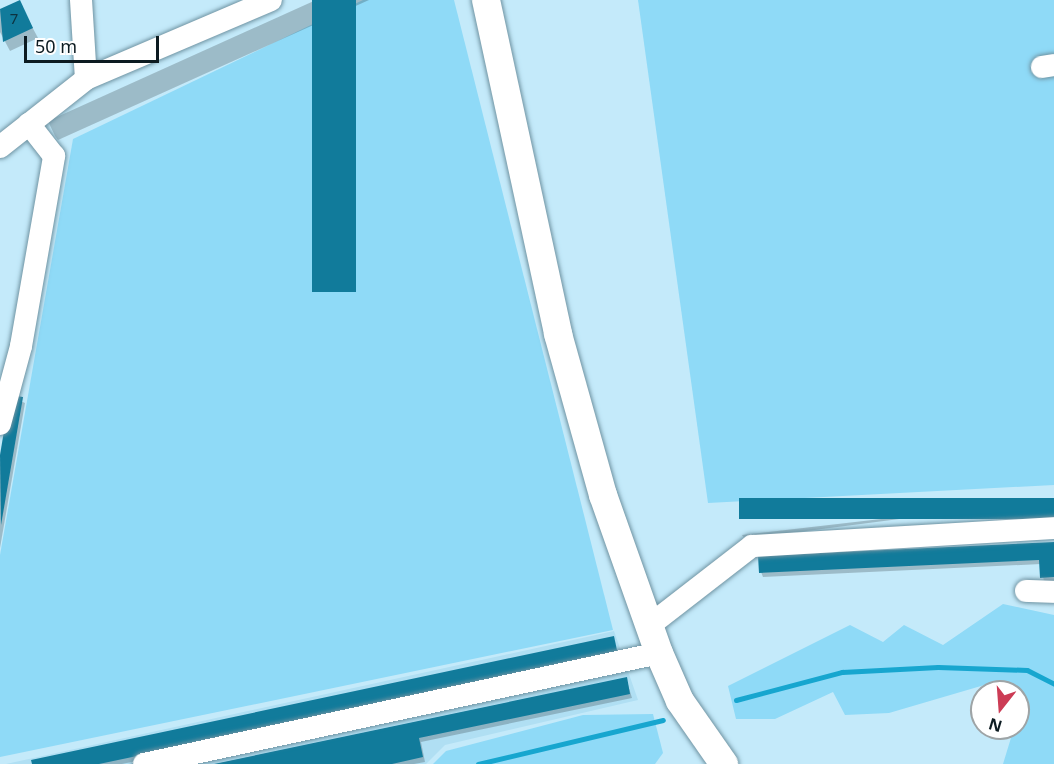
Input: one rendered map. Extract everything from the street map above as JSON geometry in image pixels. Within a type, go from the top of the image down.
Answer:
[{"type":"main road","points":[[486,0],[558,334],[603,495],[659,653],[681,701],[724,764]]},
{"type":"street","points":[[81,0],[86,79]]},
{"type":"street","points":[[0,147],[86,79],[271,0]]},
{"type":"street","points":[[0,424],[21,346],[54,156],[28,124]]},
{"type":"street","points":[[650,624],[752,546],[1054,528]]},
{"type":"street","points":[[1026,591],[1054,592]]},
{"type":"street","points":[[144,764],[659,653]]},
{"type":"shaded area","points":[[363,0],[454,0],[613,630],[0,757],[0,555],[73,139]]},
{"type":"shaded area","points":[[638,0],[1054,0],[1054,485],[708,503]]},
{"type":"shaded area","points":[[1003,604],[1054,615],[1054,764],[1003,764],[1010,740],[1030,740],[1030,680],[970,680],[970,689],[889,713],[845,715],[833,692],[775,719],[736,719],[728,686],[850,625],[883,642],[904,625],[943,645]]},
{"type":"shaded area","points":[[614,631],[638,700],[445,745],[426,764],[6,764]]},
{"type":"shaded area","points":[[653,714],[663,753],[655,764],[433,764],[446,751],[583,715]]},
{"type":"building","points":[[20,0],[33,28],[3,42],[0,9]]},
{"type":"building","points":[[312,0],[356,0],[356,292],[312,292]]},
{"type":"building","points":[[10,395],[23,397],[1,525],[0,455]]},
{"type":"building","points":[[739,498],[1054,498],[1054,519],[739,519]]},
{"type":"building","points":[[1054,542],[1054,577],[1040,578],[1039,560],[759,573],[758,556]]},
{"type":"building","points":[[614,636],[618,655],[99,764],[32,764],[31,760]]},
{"type":"building","points":[[627,677],[630,694],[419,738],[423,757],[392,764],[214,764]]},
{"type":"waterway","points":[[736,700],[842,672],[938,667],[1027,670],[1054,684]]},
{"type":"waterway","points":[[478,764],[663,720]]}]
